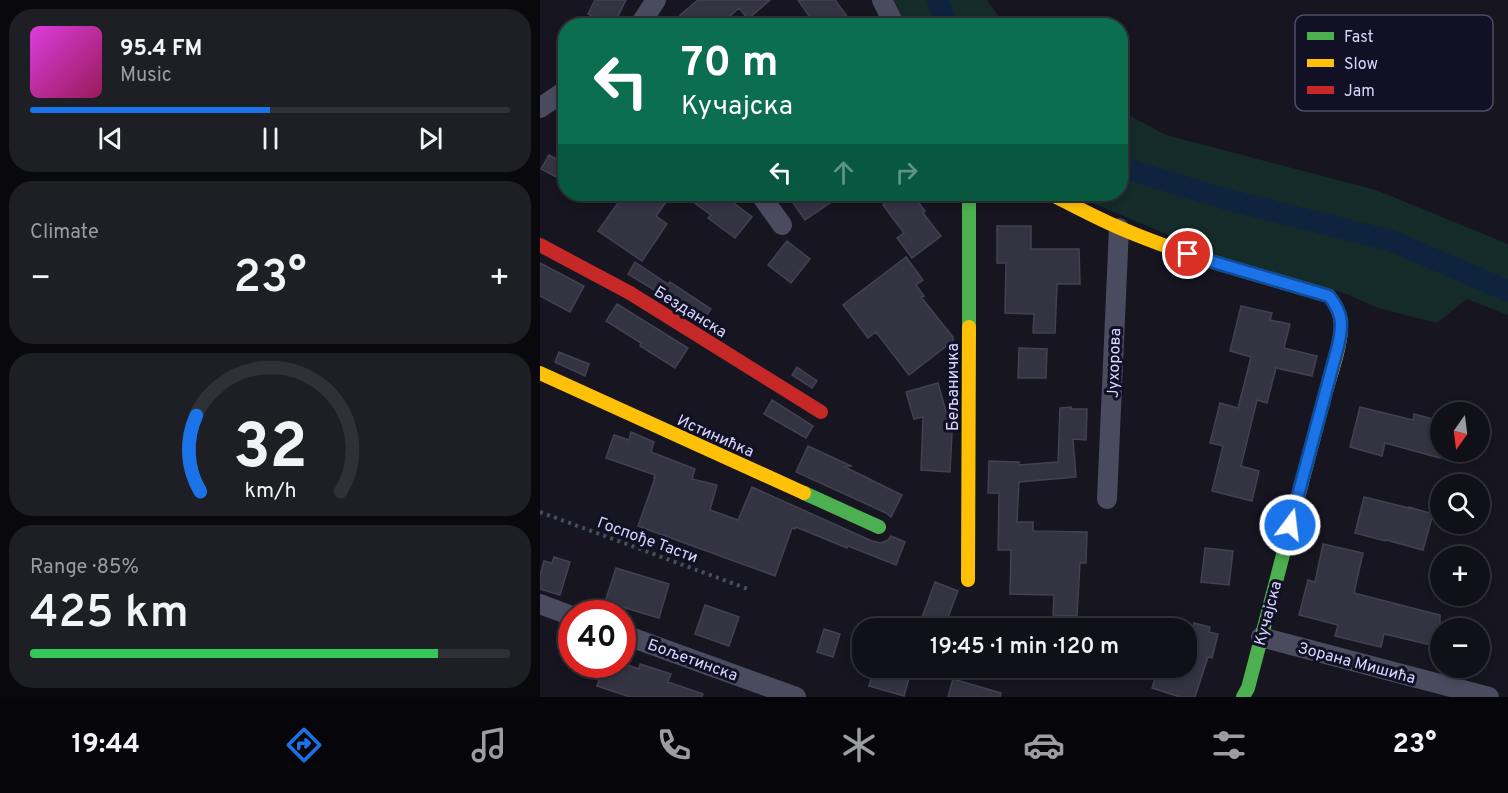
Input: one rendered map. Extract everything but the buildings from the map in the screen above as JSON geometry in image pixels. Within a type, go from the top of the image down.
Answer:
[{"type":"street","points":[[644,18],[656,0]]},
{"type":"street","points":[[882,0],[891,18]]},
{"type":"street","points":[[540,108],[558,96]]},
{"type":"street","points":[[765,201],[782,225]]},
{"type":"street","name":"Бељаничка","points":[[968,580],[969,201]]},
{"type":"street","name":"Кучајска","points":[[1064,201],[1119,228],[1220,264],[1329,296],[1337,306],[1341,318],[1338,346],[1248,688],[1243,697]]},
{"type":"street","name":"Јухорова","points":[[1107,499],[1119,228]]},
{"type":"street","name":"Безданска","points":[[540,245],[630,293],[821,412]]},
{"type":"street","name":"Истинићка","points":[[540,374],[879,527]]},
{"type":"street","points":[[540,604],[558,611]]},
{"type":"street","name":"Зорана Мишића","points":[[1261,637],[1489,697]]},
{"type":"street","name":"Бољетинска","points":[[636,639],[796,697]]},
{"type":"path","name":"Госпође Тасти","points":[[540,512],[748,589]]},
{"type":"green space","points":[[884,0],[987,0],[1000,18],[893,18]]},
{"type":"green space","points":[[1128,115],[1166,135],[1376,190],[1508,244],[1508,315],[1467,299],[1437,323],[1378,308],[1344,293],[1228,260],[1088,201],[1128,201]]},
{"type":"waterway","points":[[937,0],[945,18]]},
{"type":"waterway","points":[[1128,169],[1229,200],[1392,241],[1508,291]]},
{"type":"traffic: fast","points":[[969,201],[969,327]]},
{"type":"traffic: fast","points":[[1243,697],[1248,688],[1325,395]]},
{"type":"traffic: fast","points":[[804,493],[879,527]]},
{"type":"traffic: slow","points":[[1064,201],[1111,224],[1171,248],[1329,296],[1338,311],[1341,325],[1339,345],[1325,395]]},
{"type":"traffic: slow","points":[[968,580],[969,327]]},
{"type":"traffic: slow","points":[[540,373],[804,493]]},
{"type":"traffic: jam","points":[[540,245],[630,293],[821,412]]},
{"type":"route","points":[[1188,254],[1329,296],[1337,306],[1341,318],[1338,346],[1290,525]]}]
